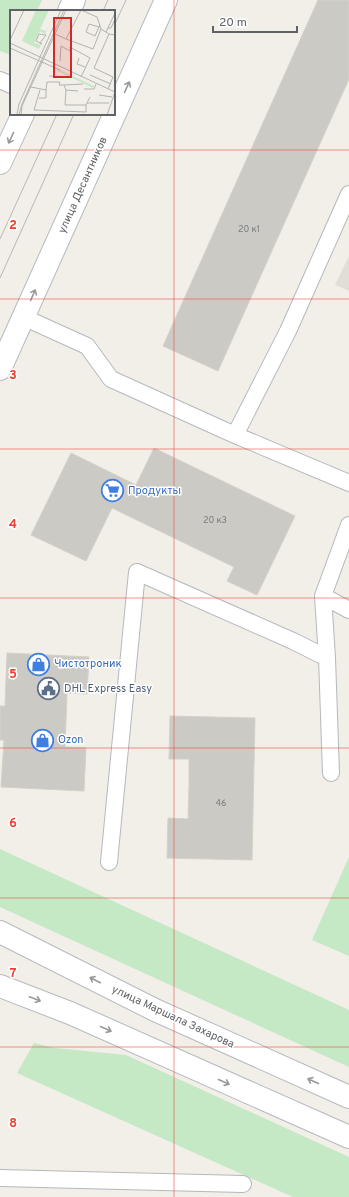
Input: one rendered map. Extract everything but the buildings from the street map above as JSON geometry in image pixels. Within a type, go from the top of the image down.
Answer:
[{"type":"street","points":[[69,10],[74,0]]},
{"type":"street","name":"улица Десантников","points":[[115,113],[166,0]]},
{"type":"street","points":[[0,163],[23,115]]},
{"type":"street","name":"улица Десантников","points":[[0,369],[114,115]]},
{"type":"street","name":"улица Маршала Захарова","points":[[0,932],[155,1010],[349,1098]]},
{"type":"street","points":[[0,986],[70,1013],[349,1138]]},
{"type":"lane","points":[[0,80],[10,85]]},
{"type":"lane","points":[[235,435],[288,331],[349,194]]},
{"type":"lane","points":[[23,317],[88,346],[111,379],[235,435],[349,483]]},
{"type":"lane","points":[[331,773],[327,658],[322,596],[349,524]]},
{"type":"lane","points":[[109,862],[137,572],[293,641],[327,658]]},
{"type":"lane","points":[[322,596],[349,610]]},
{"type":"lane","points":[[0,1178],[243,1184]]},
{"type":"shaded area","points":[[349,256],[349,291],[335,285]]},
{"type":"green space","points":[[0,0],[42,0],[37,10],[10,10],[10,55],[0,51]]},
{"type":"green space","points":[[0,849],[349,1010],[349,1067],[0,907]]},
{"type":"green space","points":[[349,857],[349,956],[312,940]]},
{"type":"green space","points":[[34,1043],[55,1048],[126,1055],[349,1157],[349,1197],[293,1197],[17,1073]]},
{"type":"tram line","points":[[103,10],[108,0]]},
{"type":"tram line","points":[[115,24],[126,0]]},
{"type":"tram line","points":[[0,239],[57,115]]},
{"type":"tram line","points":[[0,278],[74,115]]},
{"type":"place","name":"Продукты","points":[[112,491]]},
{"type":"place","name":"Чистотроник","points":[[39,664]]},
{"type":"place","name":"DHL Express Easy","points":[[48,689]]},
{"type":"place","name":"Ozon","points":[[43,740]]}]
